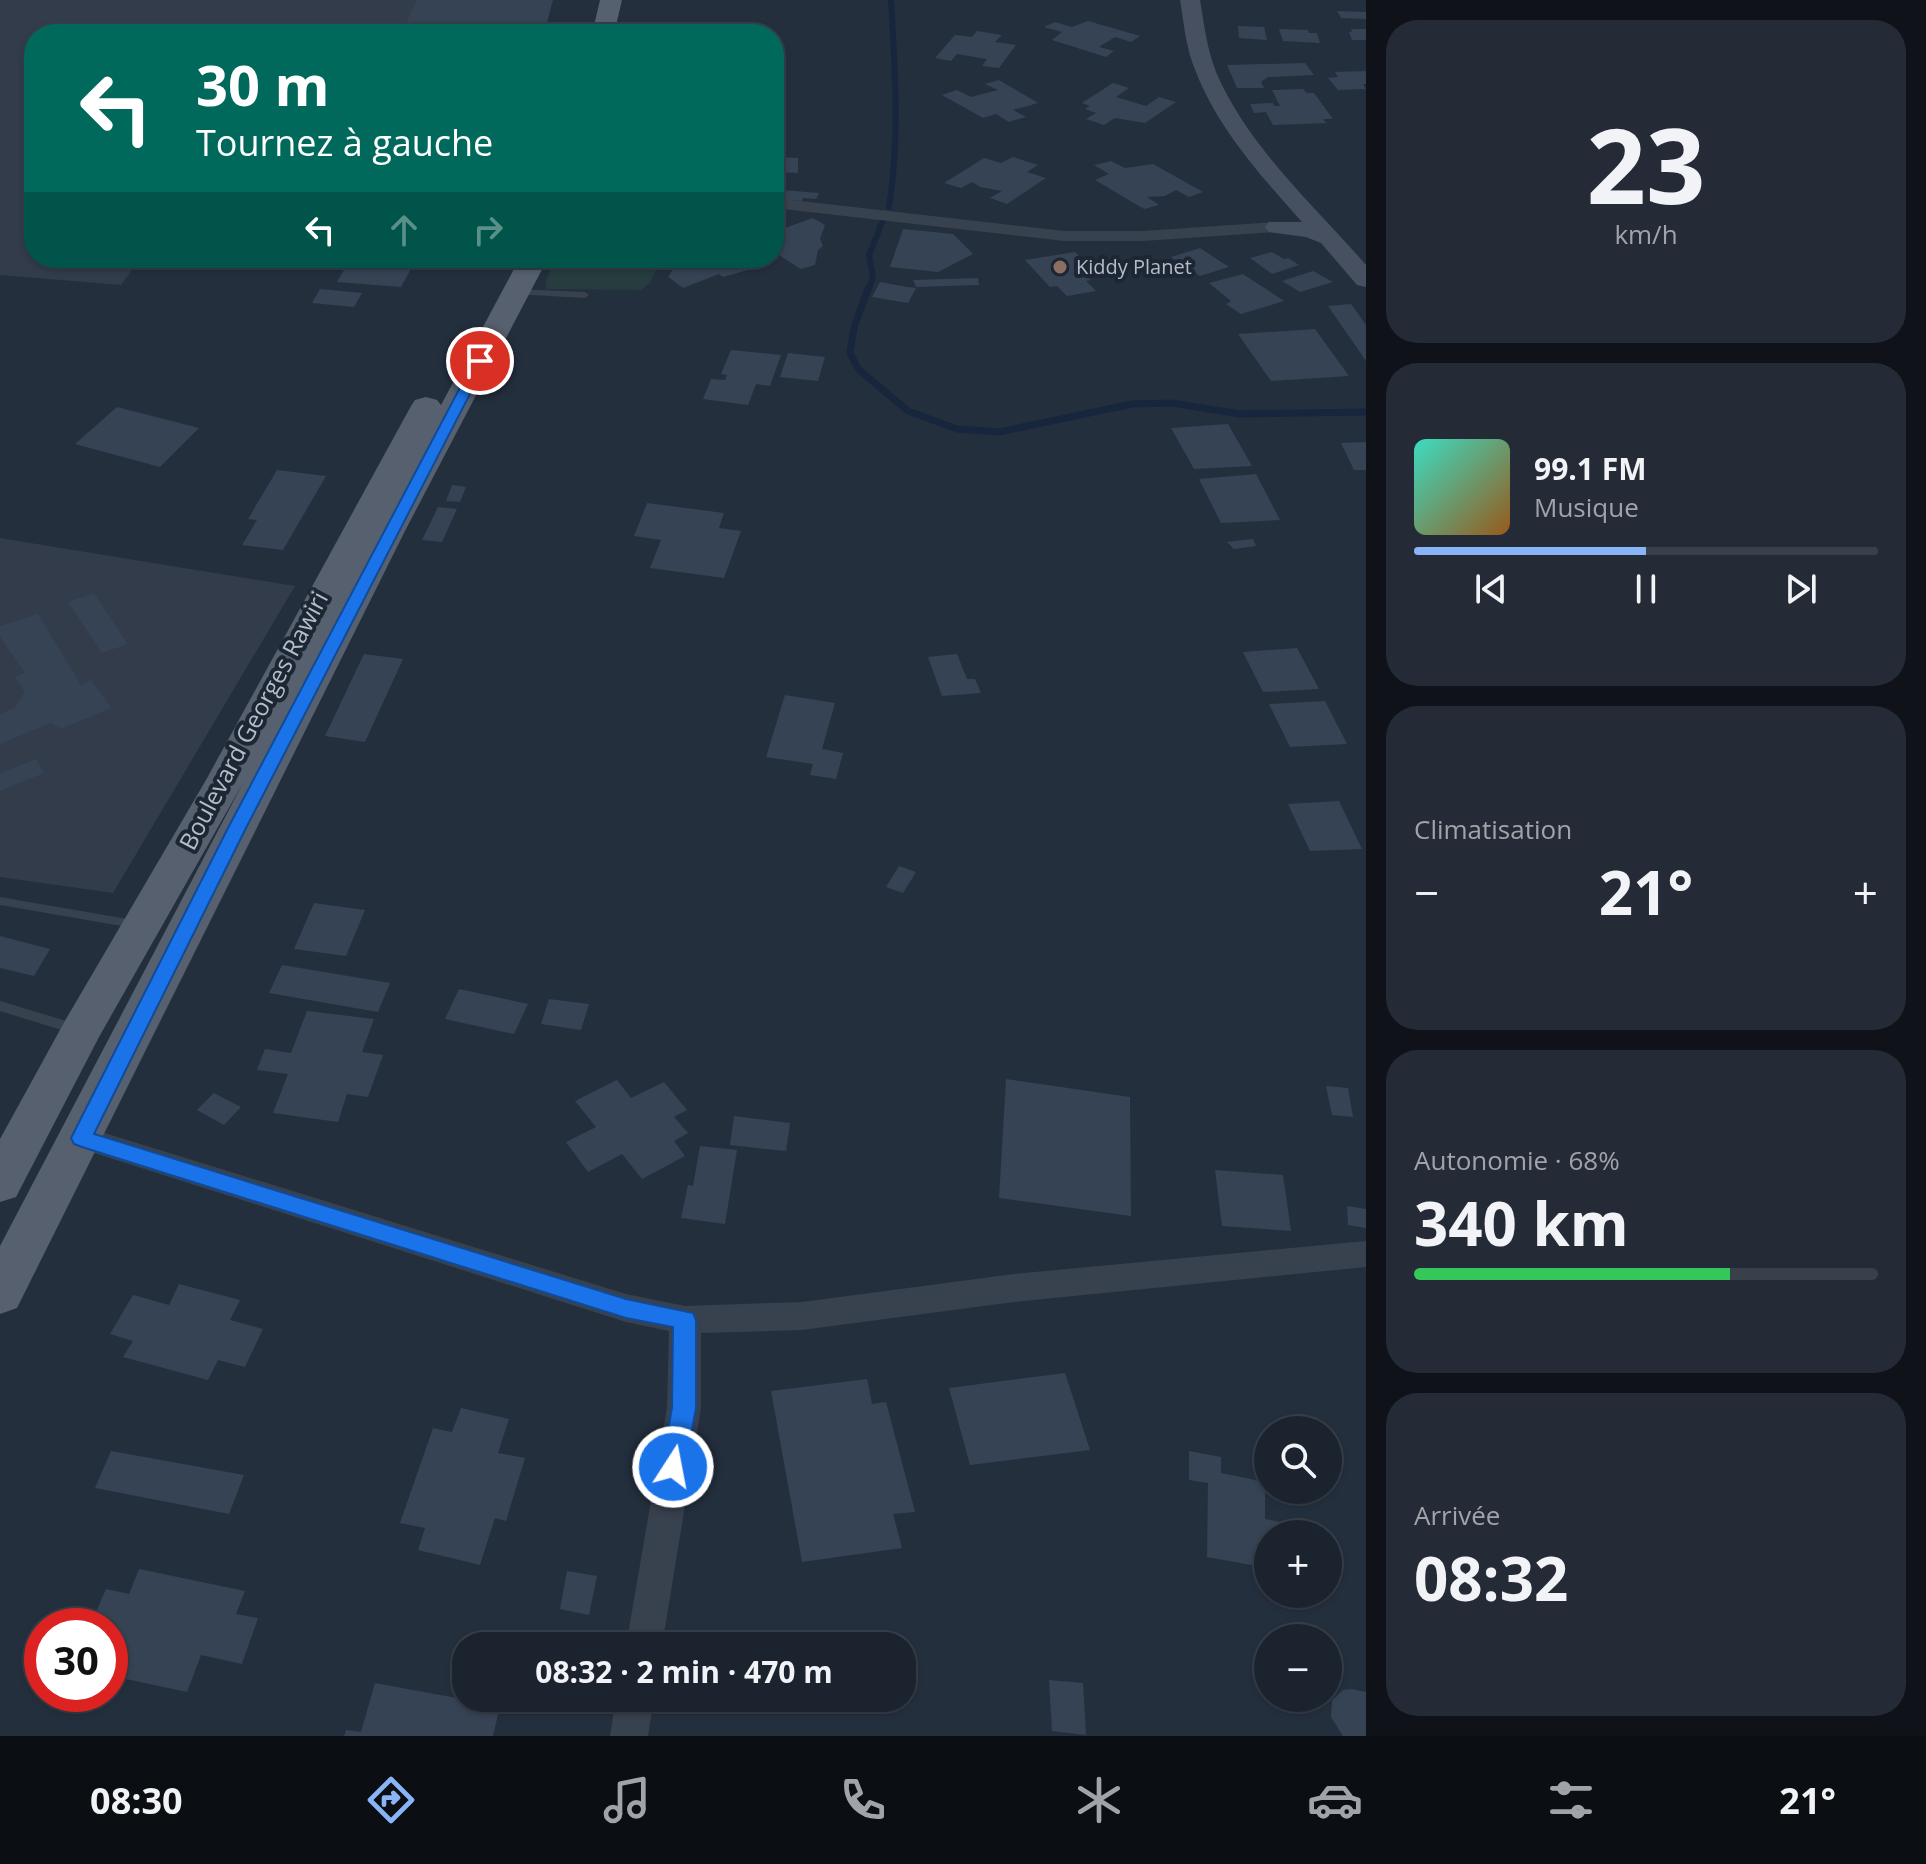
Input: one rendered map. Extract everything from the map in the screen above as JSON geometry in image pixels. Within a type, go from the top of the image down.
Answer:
[{"type":"main road","points":[[605,24],[611,0]]},
{"type":"main road","points":[[627,24],[632,0]]},
{"type":"main road","points":[[1190,0],[1205,71],[1215,92],[1256,151],[1366,280]]},
{"type":"main road","points":[[1277,227],[1300,221],[1307,211]]},
{"type":"main road","points":[[1277,227],[1310,230],[1332,239]]},
{"type":"main road","name":"Boulevard Georges Rawiri","points":[[0,1183],[81,1031],[511,275]]},
{"type":"main road","name":"Boulevard Georges Rawiri","points":[[0,1293],[82,1138],[390,529],[511,275]]},
{"type":"street","points":[[784,205],[854,217],[1064,236],[1143,236],[1277,227]]},
{"type":"street","points":[[82,1138],[626,1308],[685,1320],[802,1316],[1014,1288],[1366,1254]]},
{"type":"street","points":[[646,1632],[684,1408],[685,1320]]},
{"type":"street","points":[[629,1736],[633,1712]]},
{"type":"lane","points":[[511,275],[585,295]]},
{"type":"lane","points":[[0,901],[143,926]]},
{"type":"lane","points":[[0,1006],[81,1031]]},
{"type":"shaded area","points":[[0,0],[416,0],[407,24],[24,24],[24,268],[134,268],[121,285],[0,275]]},
{"type":"shaded area","points":[[0,538],[295,586],[113,893],[0,877]]},
{"type":"green space","points":[[551,268],[657,268],[650,283],[641,290],[546,289]]},
{"type":"building","points":[[416,0],[553,0],[547,24],[406,24]]},
{"type":"building","points":[[1337,11],[1366,12],[1366,19],[1341,18]]},
{"type":"building","points":[[1088,21],[1140,36],[1131,42],[1115,37],[1099,47],[1114,51],[1106,57],[1052,40],[1062,32],[1044,27],[1055,22],[1072,27]]},
{"type":"building","points":[[1238,26],[1264,27],[1267,40],[1239,38]]},
{"type":"building","points":[[1279,29],[1317,33],[1320,43],[1283,41]]},
{"type":"building","points":[[1351,29],[1366,29],[1366,40],[1352,40]]},
{"type":"building","points":[[977,31],[1002,35],[995,42],[1016,45],[999,68],[982,66],[987,59],[957,54],[951,61],[935,58],[955,35],[972,37]]},
{"type":"building","points":[[1305,63],[1314,75],[1268,77],[1261,82],[1264,88],[1237,88],[1227,65]]},
{"type":"building","points":[[1366,71],[1366,84],[1363,84],[1366,89],[1338,90],[1328,78],[1338,77],[1335,72]]},
{"type":"building","points":[[999,80],[1038,103],[1013,110],[1026,117],[1009,122],[996,114],[983,118],[942,95],[957,90],[971,97],[998,90],[985,84]]},
{"type":"building","points":[[1113,83],[1129,88],[1116,97],[1146,106],[1159,97],[1176,102],[1145,123],[1115,118],[1104,125],[1086,119],[1096,113],[1085,109],[1090,106],[1082,103]]},
{"type":"building","points":[[1303,89],[1314,93],[1333,119],[1323,119],[1326,123],[1273,125],[1266,112],[1254,113],[1250,104],[1273,103],[1280,106],[1272,90]]},
{"type":"building","points":[[784,157],[798,158],[798,173],[784,172]]},
{"type":"building","points":[[1013,157],[1038,165],[1027,172],[1046,178],[1007,204],[990,198],[1002,191],[980,187],[972,182],[961,188],[944,183],[984,158],[1001,163]]},
{"type":"building","points":[[1111,161],[1125,168],[1153,164],[1203,192],[1189,197],[1176,190],[1165,196],[1147,197],[1159,205],[1144,209],[1095,180],[1109,174],[1094,165]]},
{"type":"building","points":[[784,190],[819,193],[816,199],[803,198],[802,201],[784,200]]},
{"type":"building","points":[[813,218],[825,225],[820,239],[823,246],[818,250],[815,265],[801,269],[784,258],[784,228]]},
{"type":"building","points":[[903,229],[953,234],[973,254],[938,272],[890,267]]},
{"type":"building","points":[[1200,248],[1229,267],[1200,276],[1171,257]]},
{"type":"building","name":"Kiddy Planet","points":[[1075,252],[1096,273],[1085,275],[1091,280],[1086,281],[1096,291],[1067,296],[1057,286],[1050,287],[1025,260]]},
{"type":"building","points":[[1272,252],[1299,265],[1272,274],[1250,258]]},
{"type":"building","points":[[345,268],[411,268],[401,287],[337,282]]},
{"type":"building","points":[[674,268],[755,268],[723,277],[719,274],[683,288],[668,277]]},
{"type":"building","points":[[1313,271],[1333,282],[1300,292],[1282,281]]},
{"type":"building","points":[[1243,274],[1284,301],[1241,314],[1226,304],[1231,301],[1209,283]]},
{"type":"building","points":[[978,278],[979,285],[916,287],[913,280]]},
{"type":"building","points":[[880,282],[916,288],[908,303],[872,297]]},
{"type":"building","points":[[320,289],[362,293],[354,307],[312,303]]},
{"type":"building","points":[[1351,304],[1366,325],[1366,361],[1328,306]]},
{"type":"building","points":[[1315,329],[1349,376],[1271,381],[1238,334]]},
{"type":"building","points":[[731,350],[781,355],[770,386],[756,384],[748,405],[703,399],[711,379],[725,380],[727,375],[721,374]]},
{"type":"building","points":[[788,353],[825,357],[818,381],[780,377]]},
{"type":"building","points":[[117,407],[199,428],[160,467],[75,444]]},
{"type":"building","points":[[1228,424],[1252,466],[1194,469],[1171,428]]},
{"type":"building","points":[[1366,442],[1366,470],[1354,470],[1341,443]]},
{"type":"building","points":[[277,470],[326,476],[283,550],[242,545],[257,520],[248,519]]},
{"type":"building","points":[[1256,474],[1280,520],[1221,523],[1199,479]]},
{"type":"building","points":[[452,485],[466,487],[460,502],[446,501]]},
{"type":"building","points":[[647,503],[724,513],[719,528],[741,531],[724,578],[650,568],[661,540],[634,536]]},
{"type":"building","points":[[438,507],[457,509],[442,542],[422,540]]},
{"type":"building","points":[[1253,539],[1256,546],[1234,549],[1227,542]]},
{"type":"building","points":[[94,593],[128,644],[102,653],[68,602]]},
{"type":"building","points":[[38,614],[81,685],[91,680],[111,708],[61,729],[51,723],[0,744],[0,714],[14,708],[25,692],[15,677],[25,673],[0,637],[0,626]]},
{"type":"building","points":[[1297,648],[1319,689],[1263,692],[1243,652]]},
{"type":"building","points":[[364,654],[403,659],[365,742],[325,736]]},
{"type":"building","points":[[957,654],[967,679],[975,679],[981,693],[942,696],[928,657]]},
{"type":"building","points":[[785,695],[835,703],[822,749],[843,753],[836,779],[810,775],[813,764],[766,757]]},
{"type":"building","points":[[1325,701],[1347,744],[1290,747],[1269,704]]},
{"type":"building","points":[[36,759],[44,773],[0,791],[0,773]]},
{"type":"building","points":[[1339,801],[1362,849],[1310,851],[1288,804]]},
{"type":"building","points":[[899,866],[916,872],[903,893],[886,887]]},
{"type":"building","points":[[314,903],[365,910],[346,956],[294,949]]},
{"type":"building","points":[[0,936],[50,949],[34,976],[0,968]]},
{"type":"building","points":[[282,965],[390,983],[378,1012],[269,993]]},
{"type":"building","points":[[459,989],[528,1004],[514,1034],[445,1019]]},
{"type":"building","points":[[549,999],[589,1004],[581,1030],[541,1024]]},
{"type":"building","points":[[307,1011],[374,1019],[362,1052],[383,1055],[368,1097],[347,1094],[338,1122],[273,1113],[288,1074],[257,1070],[265,1049],[291,1053]]},
{"type":"building","points":[[1006,1079],[1130,1097],[1131,1216],[999,1198]]},
{"type":"building","points":[[617,1080],[631,1098],[664,1082],[687,1110],[674,1117],[688,1133],[674,1141],[685,1156],[642,1179],[622,1154],[588,1172],[566,1142],[596,1127],[575,1101]]},
{"type":"building","points":[[1326,1086],[1348,1088],[1353,1117],[1332,1115]]},
{"type":"building","points":[[214,1093],[241,1107],[224,1125],[197,1110]]},
{"type":"building","points":[[734,1116],[790,1123],[786,1151],[730,1145]]},
{"type":"building","points":[[700,1146],[737,1150],[725,1224],[681,1218],[688,1185],[693,1186]]},
{"type":"building","points":[[1215,1170],[1283,1175],[1291,1231],[1222,1226]]},
{"type":"building","points":[[1347,1206],[1366,1209],[1366,1228],[1348,1225]]},
{"type":"building","points":[[179,1284],[240,1300],[230,1320],[263,1329],[245,1367],[218,1360],[208,1380],[123,1357],[133,1341],[110,1334],[133,1295],[169,1305]]},
{"type":"building","points":[[1065,1373],[1090,1450],[970,1465],[949,1388]]},
{"type":"building","points":[[867,1379],[872,1404],[886,1402],[915,1512],[893,1514],[902,1548],[802,1562],[771,1391]]},
{"type":"building","points":[[461,1408],[509,1419],[498,1453],[525,1458],[506,1521],[495,1518],[480,1565],[418,1550],[425,1528],[400,1523],[433,1428],[452,1432]]},
{"type":"building","points":[[111,1451],[244,1475],[229,1514],[95,1488]]},
{"type":"building","points":[[1189,1451],[1221,1457],[1221,1473],[1254,1480],[1254,1504],[1265,1504],[1265,1519],[1270,1520],[1254,1520],[1254,1565],[1207,1557],[1208,1483],[1189,1480]]},
{"type":"building","points":[[139,1569],[245,1591],[236,1614],[258,1618],[242,1664],[201,1655],[187,1692],[128,1679],[128,1608],[98,1608],[106,1589],[129,1594]]},
{"type":"building","points":[[567,1571],[597,1576],[589,1615],[560,1609]]},
{"type":"building","points":[[1049,1680],[1083,1683],[1086,1735],[1052,1731]]},
{"type":"building","points":[[375,1683],[452,1697],[452,1712],[499,1712],[493,1736],[344,1736],[346,1730],[361,1732]]},
{"type":"building","points":[[1343,1690],[1366,1692],[1366,1736],[1343,1736],[1331,1717],[1331,1712],[1342,1712]]},
{"type":"waterway","points":[[889,207],[896,130],[891,0]]},
{"type":"waterway","points":[[868,291],[873,277],[869,255],[883,220]]},
{"type":"waterway","points":[[868,289],[854,327],[850,353],[858,369],[908,411],[957,429],[999,432],[1132,404],[1172,403],[1240,414],[1366,412]]},
{"type":"place","name":"Kiddy Planet","points":[[1060,267]]},
{"type":"route","points":[[480,361],[390,529],[82,1138],[626,1308],[685,1320],[684,1408],[673,1467]]}]
